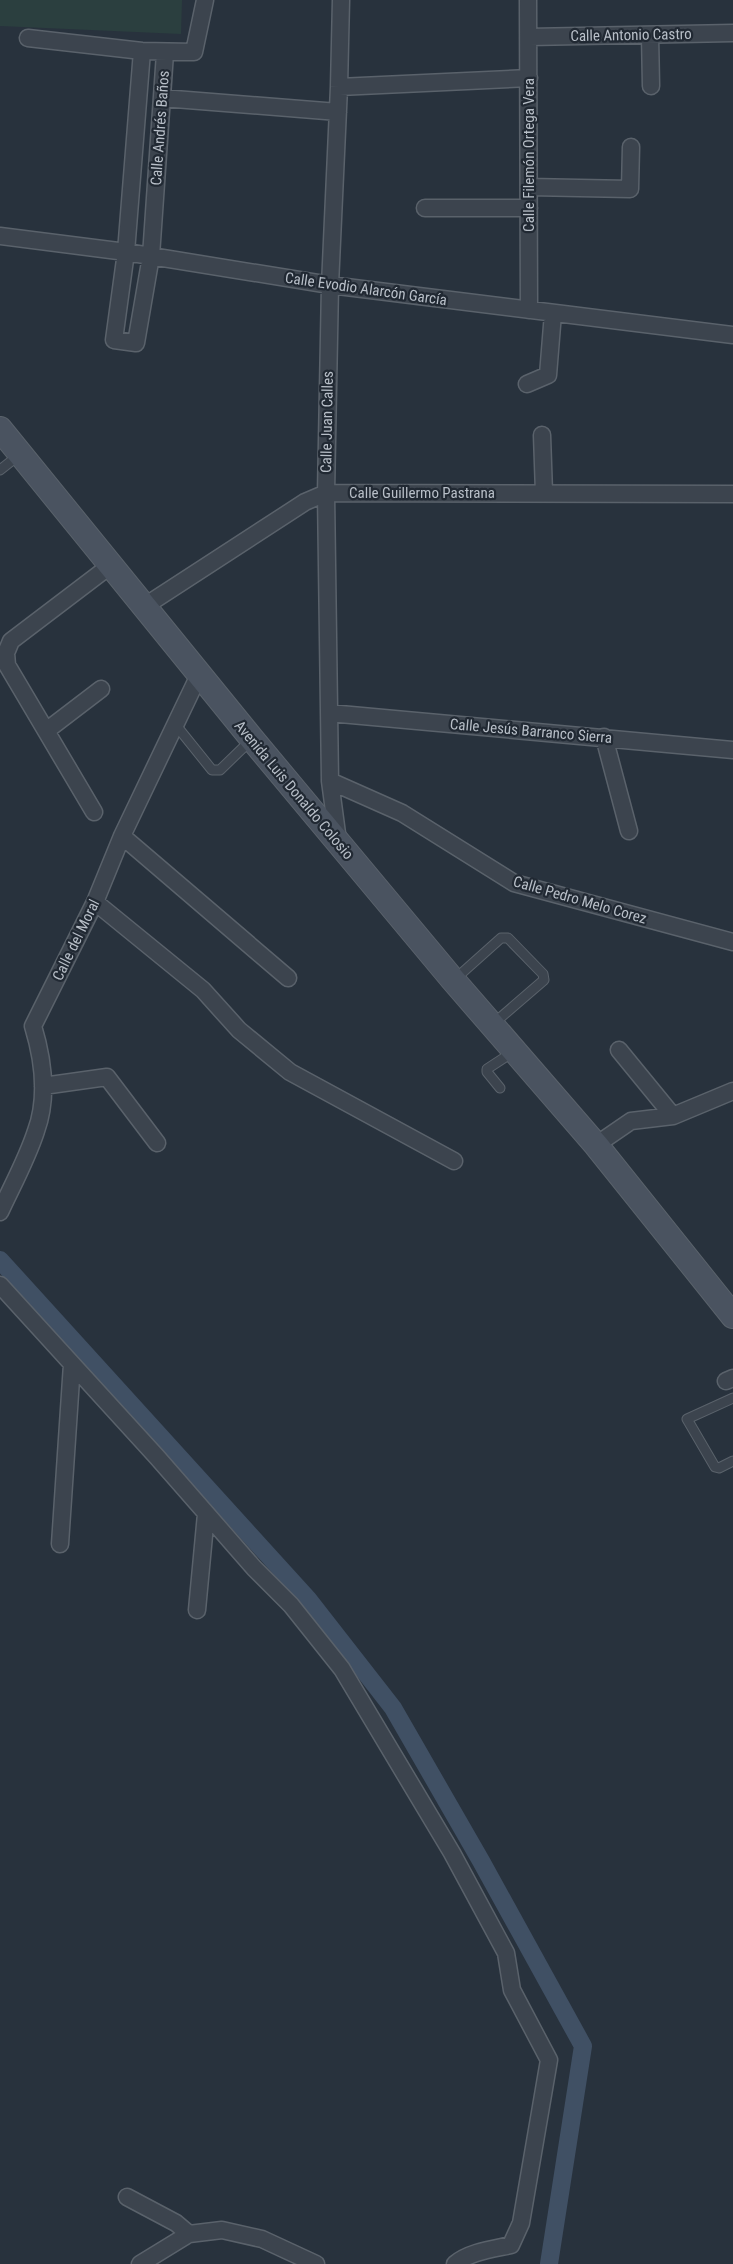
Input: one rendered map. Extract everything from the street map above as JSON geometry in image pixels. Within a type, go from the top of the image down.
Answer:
[{"type":"main road","name":"Avenida Luis Donaldo Colosio","points":[[0,429],[338,844],[613,1166],[733,1316]]},
{"type":"street","name":"Calle Andrés Baños","points":[[142,51],[126,252],[114,340],[136,343],[151,256],[165,53],[194,52],[205,0]]},
{"type":"street","name":"Calle Juan Calles","points":[[338,844],[330,781],[326,493],[330,286],[341,0]]},
{"type":"street","name":"Calle Filemón Ortega Vera","points":[[528,0],[529,310]]},
{"type":"street","name":"Calle Antonio Castro","points":[[529,36],[733,34]]},
{"type":"street","points":[[650,35],[651,86]]},
{"type":"street","points":[[28,38],[165,53]]},
{"type":"street","points":[[339,87],[529,78]]},
{"type":"street","points":[[162,98],[338,112]]},
{"type":"street","points":[[529,187],[630,189],[631,147]]},
{"type":"street","points":[[425,208],[529,208]]},
{"type":"street","name":"Calle Evodio Alarcón García","points":[[0,236],[126,252],[330,286],[733,334]]},
{"type":"street","points":[[527,384],[548,375],[553,313]]},
{"type":"street","points":[[542,435],[544,493]]},
{"type":"street","name":"Calle Guillermo Pastrana","points":[[145,606],[305,502],[326,493],[733,494]]},
{"type":"street","points":[[94,812],[7,665],[6,653],[11,641],[111,566]]},
{"type":"street","name":"Calle del Moral","points":[[0,1212],[37,1130],[43,1086],[38,1041],[33,1026],[98,897],[120,842],[199,675]]},
{"type":"street","points":[[46,731],[101,689]]},
{"type":"street","name":"Calle Jesús Barranco Sierra","points":[[329,713],[733,750]]},
{"type":"street","points":[[604,737],[629,831]]},
{"type":"street","name":"Calle Pedro Melo Corez","points":[[330,781],[402,813],[514,883],[733,942]]},
{"type":"street","points":[[120,842],[288,978]]},
{"type":"street","points":[[98,897],[204,990],[239,1030],[290,1072],[454,1161]]},
{"type":"street","points":[[619,1050],[673,1116]]},
{"type":"street","points":[[43,1086],[107,1077],[157,1143]]},
{"type":"street","points":[[596,1146],[631,1121],[673,1116],[733,1091]]},
{"type":"street","points":[[0,1285],[254,1568],[291,1605],[342,1669],[452,1853],[506,1954],[512,1990],[549,2060],[521,2223],[511,2245],[486,2250],[454,2264]]},
{"type":"street","points":[[60,1544],[72,1364]]},
{"type":"street","points":[[198,1610],[206,1514]]},
{"type":"street","points":[[127,2197],[176,2223],[189,2234]]},
{"type":"street","points":[[140,2264],[189,2234],[222,2230],[262,2240],[313,2263]]},
{"type":"lane","points":[[0,470],[21,454]]},
{"type":"lane","points":[[175,724],[212,770],[220,770],[252,739]]},
{"type":"lane","points":[[453,980],[501,938],[505,937],[543,974],[544,980],[493,1024]]},
{"type":"lane","points":[[500,1088],[487,1072],[487,1069],[515,1050]]},
{"type":"lane","points":[[733,1398],[687,1419],[715,1467],[719,1468],[733,1461]]},
{"type":"green space","points":[[0,0],[182,0],[181,34],[0,26]]},
{"type":"waterway","points":[[0,1260],[308,1599],[393,1708],[481,1861],[583,2046],[549,2264]]}]
